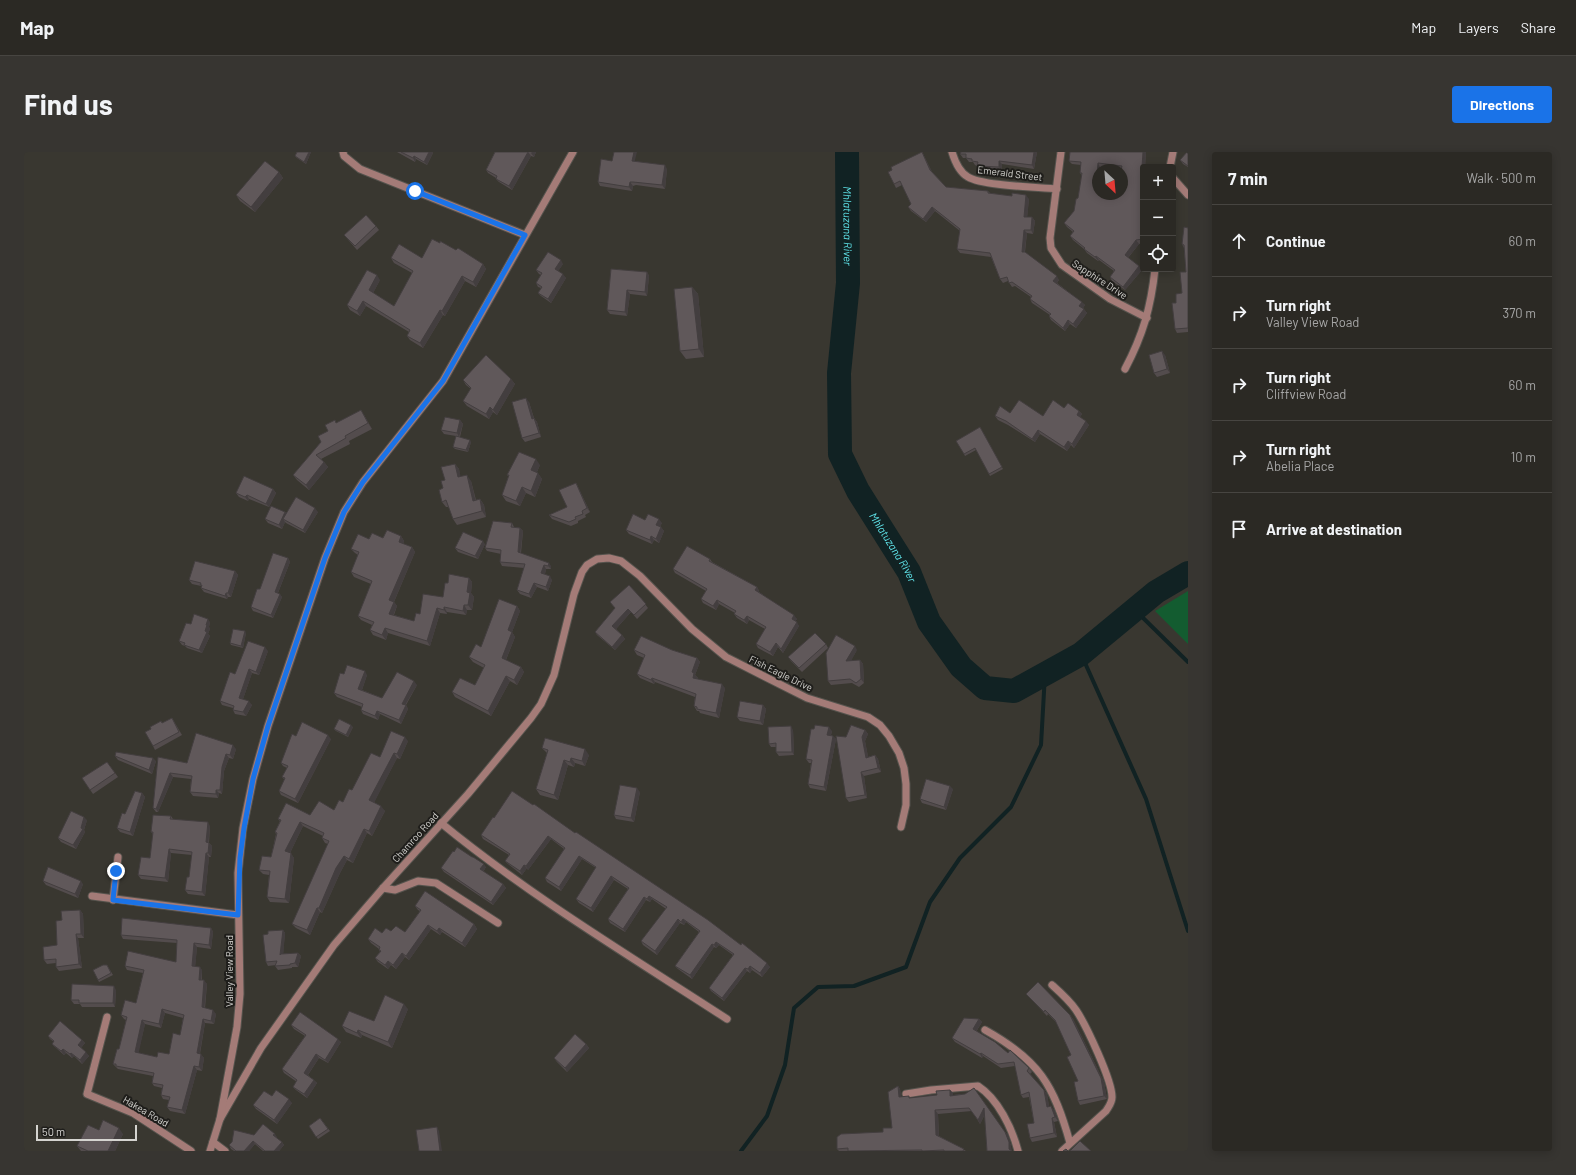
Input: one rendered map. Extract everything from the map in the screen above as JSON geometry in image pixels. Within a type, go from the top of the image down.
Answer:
[{"type":"street","points":[[343,152],[344,156],[360,169],[525,235]]},
{"type":"street","name":"Valley View Road","points":[[210,1151],[220,1119],[237,1027],[240,994],[238,873],[253,779],[268,726],[325,558],[344,512],[363,482],[443,381],[525,235],[574,152]]},
{"type":"street","name":"Emerald Street","points":[[952,152],[954,160],[960,170],[969,178],[982,182],[1057,189]]},
{"type":"street","name":"Sapphire Drive","points":[[1061,152],[1050,238],[1054,256],[1062,266],[1110,299],[1146,318]]},
{"type":"street","points":[[1171,164],[1173,152]]},
{"type":"street","points":[[1176,181],[1188,195]]},
{"type":"street","points":[[1125,369],[1141,335],[1153,289],[1155,272]]},
{"type":"street","name":"Fish Eagle Drive","points":[[597,559],[609,558],[621,561],[640,576],[692,629],[726,657],[806,698],[868,717],[880,725],[889,736],[899,753],[904,768],[906,805],[901,828]]},
{"type":"street","name":"Chamroo Road","points":[[220,1119],[241,1081],[286,1012],[334,944],[473,788],[532,718],[541,704],[554,676],[574,594],[582,572],[587,565],[597,559]]},
{"type":"street","points":[[441,823],[495,866],[600,937],[727,1019]]},
{"type":"street","points":[[113,900],[118,857]]},
{"type":"street","points":[[383,888],[395,890],[418,881],[436,883],[498,923]]},
{"type":"street","points":[[92,896],[113,900],[238,915]]},
{"type":"street","points":[[1052,985],[1066,997],[1086,1027],[1106,1073],[1112,1096],[1111,1103],[1106,1111],[1062,1151]]},
{"type":"street","name":"Hakea Road","points":[[107,1017],[87,1094],[133,1113],[191,1151]]},
{"type":"street","points":[[985,1030],[1023,1054],[1039,1071],[1053,1092],[1070,1143]]},
{"type":"street","points":[[906,1094],[978,1086],[985,1090],[999,1108],[1009,1126],[1018,1151]]},
{"type":"street","points":[[213,1142],[225,1151]]},
{"type":"green space","points":[[1188,591],[1188,644],[1155,611]]},
{"type":"building","points":[[297,152],[309,152],[304,162],[295,156]]},
{"type":"building","points":[[401,152],[429,152],[424,162],[414,156],[413,158]]},
{"type":"building","points":[[495,152],[528,152],[509,186],[496,179],[497,176],[486,170]]},
{"type":"building","points":[[614,152],[634,152],[632,161],[665,165],[662,185],[630,182],[629,187],[598,182],[601,159],[612,161]]},
{"type":"building","points":[[922,152],[930,170],[946,187],[988,191],[988,193],[1012,196],[1012,193],[1026,195],[1024,217],[1032,217],[1031,230],[1024,230],[1022,252],[1025,252],[1057,276],[1053,281],[1082,302],[1079,306],[1084,309],[1073,324],[1068,320],[1063,328],[1049,316],[1051,314],[1030,299],[1032,296],[1012,282],[1009,283],[1007,277],[1000,279],[990,253],[957,249],[960,229],[932,207],[923,219],[908,207],[911,204],[900,181],[894,184],[888,172],[892,170],[891,167]]},
{"type":"building","points":[[961,152],[1034,152],[1032,165],[999,161],[999,167],[977,166],[978,162],[966,158],[966,154],[960,154]]},
{"type":"building","points":[[1070,152],[1143,152],[1142,164],[1140,164],[1140,239],[1136,240],[1125,255],[1139,266],[1123,287],[1110,277],[1115,270],[1084,249],[1085,248],[1070,236],[1074,231],[1064,223],[1074,211],[1076,199],[1078,198],[1082,173],[1080,173],[1081,162],[1069,161]]},
{"type":"building","points":[[1188,152],[1188,166],[1180,160]]},
{"type":"building","points":[[265,161],[279,172],[251,207],[236,195]]},
{"type":"building","points":[[366,215],[376,226],[355,246],[344,235]]},
{"type":"building","points":[[1184,227],[1188,228],[1188,328],[1175,329],[1172,303],[1176,303],[1176,294],[1182,293],[1180,272],[1186,272],[1184,245],[1182,244]]},
{"type":"building","points":[[432,239],[440,243],[440,241],[456,250],[458,248],[483,264],[473,282],[462,276],[442,311],[440,310],[420,343],[407,336],[410,330],[363,301],[357,311],[347,305],[367,270],[377,275],[369,290],[394,306],[413,271],[391,258],[399,244],[422,258]]},
{"type":"building","points":[[548,252],[561,260],[555,269],[563,274],[548,299],[538,293],[542,287],[536,283],[542,273],[536,270]]},
{"type":"building","points":[[611,269],[647,272],[645,292],[627,290],[625,312],[607,310]]},
{"type":"building","points":[[692,287],[699,349],[680,351],[674,289]]},
{"type":"building","points":[[1162,351],[1167,369],[1154,373],[1149,355]]},
{"type":"building","points":[[486,355],[511,379],[493,410],[490,407],[486,414],[463,401],[471,388],[463,380]]},
{"type":"building","points":[[526,398],[532,419],[534,418],[539,433],[522,438],[512,402]]},
{"type":"building","points":[[1019,400],[1043,416],[1053,400],[1064,408],[1068,403],[1079,411],[1077,415],[1086,421],[1072,444],[1068,441],[1064,447],[1038,430],[1032,439],[1006,421],[995,416],[1000,406],[1010,413]]},
{"type":"building","points":[[361,410],[368,423],[345,436],[346,438],[316,455],[324,462],[306,485],[293,475],[321,442],[318,436],[328,431],[325,425],[335,420],[336,423]]},
{"type":"building","points":[[445,417],[460,420],[457,433],[441,430]]},
{"type":"building","points":[[980,427],[1002,467],[989,474],[975,448],[964,454],[956,441]]},
{"type":"building","points":[[456,436],[470,440],[466,450],[453,447]]},
{"type":"building","points":[[519,452],[536,459],[531,470],[538,473],[531,491],[522,487],[516,501],[502,495],[509,475],[507,475]]},
{"type":"building","points":[[455,464],[458,477],[467,475],[473,501],[480,499],[482,511],[453,519],[446,500],[442,502],[439,490],[443,488],[441,481],[445,480],[441,467]]},
{"type":"building","points":[[244,476],[273,489],[266,504],[247,495],[245,497],[236,493]]},
{"type":"building","points":[[576,483],[587,508],[582,511],[583,514],[575,517],[576,519],[569,522],[549,515],[567,507],[559,490]]},
{"type":"building","points":[[296,497],[315,508],[303,530],[283,519]]},
{"type":"building","points":[[271,506],[285,512],[279,525],[265,519]]},
{"type":"building","points":[[633,514],[645,520],[648,514],[659,519],[656,525],[661,527],[656,539],[651,536],[650,540],[626,530]]},
{"type":"building","points":[[493,521],[512,523],[511,527],[520,528],[518,552],[549,563],[548,566],[544,565],[541,573],[550,576],[546,587],[534,583],[529,594],[517,590],[525,564],[500,562],[501,550],[485,548]]},
{"type":"building","points":[[387,530],[401,536],[399,542],[412,547],[389,600],[394,602],[389,614],[414,621],[416,613],[420,614],[423,594],[443,597],[445,583],[448,583],[449,574],[469,578],[467,592],[470,593],[468,605],[464,605],[463,611],[444,607],[444,610],[437,608],[427,641],[385,628],[382,635],[370,630],[374,622],[358,616],[372,581],[351,572],[359,552],[351,549],[358,534],[369,539],[372,533],[383,538]]},
{"type":"building","points":[[463,532],[483,541],[475,556],[455,548]]},
{"type":"building","points":[[687,546],[710,559],[709,561],[757,587],[755,590],[794,615],[792,619],[797,622],[781,649],[776,643],[770,652],[756,644],[766,627],[747,616],[744,620],[734,614],[736,611],[717,600],[713,606],[701,599],[707,589],[673,569]]},
{"type":"building","points":[[273,553],[288,558],[275,592],[280,594],[271,615],[251,607],[257,589],[260,589]]},
{"type":"building","points":[[195,561],[235,571],[228,593],[226,593],[225,596],[201,588],[201,583],[189,580]]},
{"type":"building","points":[[629,585],[646,604],[634,615],[628,609],[612,626],[622,635],[612,647],[595,632],[615,608],[610,602]]},
{"type":"building","points":[[499,599],[517,606],[508,630],[512,632],[502,658],[521,667],[514,680],[506,676],[488,711],[452,692],[460,678],[475,685],[485,665],[469,657],[476,644],[481,647]]},
{"type":"building","points":[[194,614],[208,619],[205,631],[207,632],[199,650],[184,645],[185,643],[179,641],[186,623],[191,624]]},
{"type":"building","points":[[233,629],[245,631],[241,646],[230,643]]},
{"type":"building","points":[[815,633],[826,644],[799,668],[788,657]]},
{"type":"building","points":[[836,635],[855,646],[846,661],[860,660],[861,679],[856,683],[850,679],[828,681],[826,653]]},
{"type":"building","points":[[641,636],[672,650],[697,658],[692,672],[694,673],[693,678],[722,684],[716,713],[697,709],[697,707],[694,706],[696,694],[637,674],[645,655],[634,650]]},
{"type":"building","points":[[248,641],[265,647],[256,672],[249,669],[239,698],[249,701],[243,712],[233,710],[234,706],[220,701],[230,672],[235,674]]},
{"type":"building","points":[[347,665],[365,671],[358,689],[382,698],[397,672],[414,681],[402,704],[406,705],[399,720],[377,711],[375,716],[361,710],[363,704],[334,693],[340,673],[344,674]]},
{"type":"building","points":[[740,701],[763,705],[760,721],[737,717]]},
{"type":"building","points":[[172,718],[179,732],[153,746],[145,732],[151,729],[150,727],[161,721],[162,723]]},
{"type":"building","points":[[339,719],[351,725],[346,735],[334,729]]},
{"type":"building","points":[[302,722],[328,735],[295,799],[279,791],[285,778],[282,777],[288,766],[281,763],[292,734],[296,736]]},
{"type":"building","points":[[815,725],[829,727],[827,735],[833,736],[824,787],[808,784],[812,760],[806,759],[811,729],[814,729]]},
{"type":"building","points":[[851,725],[865,730],[862,737],[866,758],[875,755],[878,768],[861,772],[865,795],[846,798],[836,736],[846,737]]},
{"type":"building","points":[[791,726],[792,752],[776,752],[776,743],[769,744],[768,727]]},
{"type":"building","points":[[391,731],[405,737],[397,754],[394,753],[369,800],[381,806],[369,831],[364,829],[349,859],[344,856],[336,868],[319,908],[317,908],[307,930],[292,924],[329,841],[322,838],[324,833],[300,822],[285,851],[291,853],[285,899],[267,897],[270,871],[259,870],[262,856],[271,857],[277,833],[275,832],[281,820],[278,819],[286,803],[310,815],[319,801],[334,810],[339,800],[343,802],[349,789],[352,790],[371,753],[380,757]]},
{"type":"building","points":[[196,733],[233,745],[230,755],[226,754],[222,767],[220,790],[216,790],[216,794],[190,792],[192,776],[170,773],[156,809],[153,808],[158,757],[187,763]]},
{"type":"building","points":[[545,738],[585,749],[582,761],[571,758],[570,762],[564,760],[554,795],[536,789],[548,750],[542,748]]},
{"type":"building","points":[[116,752],[153,758],[149,770],[115,756]]},
{"type":"building","points":[[107,762],[115,773],[90,790],[82,778]]},
{"type":"building","points":[[926,779],[950,786],[944,807],[920,799]]},
{"type":"building","points":[[620,785],[637,788],[631,818],[614,815]]},
{"type":"building","points":[[135,791],[142,793],[130,832],[117,828],[122,813],[125,814]]},
{"type":"building","points":[[512,791],[533,805],[534,804],[575,833],[576,832],[708,920],[741,945],[742,943],[767,963],[760,973],[750,966],[748,969],[745,968],[722,998],[709,988],[734,954],[716,942],[714,945],[712,944],[690,975],[675,966],[700,931],[683,919],[681,922],[678,919],[655,951],[641,941],[667,907],[649,896],[647,899],[644,897],[623,929],[608,919],[629,888],[611,876],[591,908],[576,899],[596,867],[579,856],[559,887],[545,878],[565,848],[548,836],[526,866],[524,865],[520,871],[505,861],[510,854],[481,835]]},
{"type":"building","points":[[71,811],[84,817],[81,828],[83,829],[73,845],[58,838]]},
{"type":"building","points":[[153,815],[171,816],[170,819],[208,822],[206,842],[209,843],[208,853],[206,853],[202,892],[185,890],[187,877],[189,877],[192,852],[169,849],[165,878],[138,875],[141,857],[150,858]]},
{"type":"building","points":[[457,847],[484,864],[480,869],[503,884],[491,902],[441,868]]},
{"type":"building","points":[[48,867],[81,881],[75,894],[43,881]]},
{"type":"building","points":[[425,891],[474,924],[462,943],[439,928],[437,931],[428,925],[406,956],[402,953],[393,965],[388,961],[385,965],[375,958],[381,951],[379,950],[380,947],[368,939],[375,928],[382,933],[386,928],[391,931],[396,926],[405,932],[421,910],[415,906]]},
{"type":"building","points":[[80,910],[81,934],[76,934],[79,964],[56,967],[56,959],[44,960],[43,947],[57,945],[56,921],[62,920],[61,911]]},
{"type":"building","points":[[122,918],[211,928],[209,945],[194,943],[192,966],[200,967],[199,980],[204,980],[202,1007],[213,1010],[211,1021],[203,1019],[197,1053],[201,1054],[199,1067],[194,1066],[182,1110],[167,1107],[170,1097],[161,1095],[163,1085],[152,1083],[154,1073],[116,1066],[116,1064],[113,1064],[117,1049],[119,1049],[127,1017],[121,1015],[125,1000],[136,1003],[144,970],[125,966],[128,951],[176,962],[177,940],[121,935]],"holes":[[[162,1009],[184,1015],[180,1035],[173,1033],[169,1054],[158,1052],[157,1057],[135,1052],[142,1020],[159,1024]]]},
{"type":"building","points":[[283,930],[280,955],[298,953],[295,963],[290,965],[275,966],[277,961],[266,962],[263,935],[268,934],[268,931]]},
{"type":"building","points":[[103,965],[107,965],[111,973],[98,980],[93,970]]},
{"type":"building","points":[[1038,982],[1070,1015],[1101,1078],[1104,1096],[1078,1101],[1074,1082],[1078,1081],[1067,1057],[1071,1055],[1055,1020],[1045,1010],[1044,1012],[1026,994]]},
{"type":"building","points":[[72,984],[114,986],[113,1003],[79,1003],[79,1000],[71,1000]]},
{"type":"building","points":[[385,995],[404,1004],[388,1042],[358,1030],[357,1033],[342,1026],[349,1011],[374,1021]]},
{"type":"building","points":[[300,1012],[338,1039],[325,1060],[316,1054],[304,1073],[314,1080],[304,1094],[293,1087],[297,1080],[282,1069],[306,1035],[291,1025]]},
{"type":"building","points":[[964,1018],[979,1019],[973,1029],[995,1042],[1008,1053],[1010,1050],[1029,1068],[1027,1071],[1044,1090],[1047,1107],[1051,1106],[1055,1117],[1052,1118],[1054,1133],[1030,1138],[1027,1124],[1034,1123],[1029,1092],[1021,1095],[1014,1062],[998,1064],[981,1053],[980,1054],[952,1038]]},
{"type":"building","points":[[60,1021],[82,1040],[78,1045],[86,1052],[80,1060],[63,1049],[61,1051],[52,1044],[54,1041],[48,1036]]},
{"type":"building","points":[[575,1034],[586,1044],[565,1068],[554,1058]]},
{"type":"building","points":[[898,1086],[899,1097],[909,1096],[909,1098],[937,1095],[936,1091],[950,1090],[950,1096],[965,1094],[974,1088],[1005,1132],[1009,1142],[1009,1149],[1012,1151],[987,1151],[984,1108],[978,1120],[969,1108],[935,1110],[936,1135],[964,1149],[963,1151],[848,1151],[848,1148],[837,1149],[837,1137],[841,1134],[883,1132],[883,1128],[892,1128],[888,1092]]},
{"type":"building","points":[[276,1090],[289,1099],[274,1120],[253,1105],[264,1091],[272,1096]]},
{"type":"building","points":[[320,1118],[328,1129],[316,1137],[309,1126]]},
{"type":"building","points":[[103,1120],[119,1128],[108,1151],[88,1151],[77,1146],[88,1125],[99,1130]]},
{"type":"building","points":[[263,1124],[282,1142],[274,1151],[265,1151],[253,1141],[244,1151],[236,1151],[229,1145],[232,1142],[234,1130],[254,1135]]},
{"type":"building","points":[[437,1127],[440,1151],[419,1151],[416,1130]]},
{"type":"building","points":[[1080,1141],[1091,1151],[1070,1151]]},
{"type":"waterway","name":"Mhlatuzana River","points":[[847,152],[848,283],[839,373],[840,454],[858,491],[909,572],[929,622],[961,667],[985,688],[1014,691],[1081,654],[1156,592],[1188,573]]},
{"type":"waterway","points":[[1135,610],[1188,662]]},
{"type":"waterway","points":[[1081,654],[1146,799],[1188,931]]},
{"type":"waterway","points":[[741,1151],[767,1116],[785,1065],[794,1008],[818,987],[854,986],[906,967],[930,902],[960,858],[1011,807],[1041,745],[1045,674]]},
{"type":"route","points":[[116,871],[113,900],[238,915],[238,873],[253,779],[268,726],[325,558],[344,512],[363,482],[443,381],[525,235],[415,191]]}]
